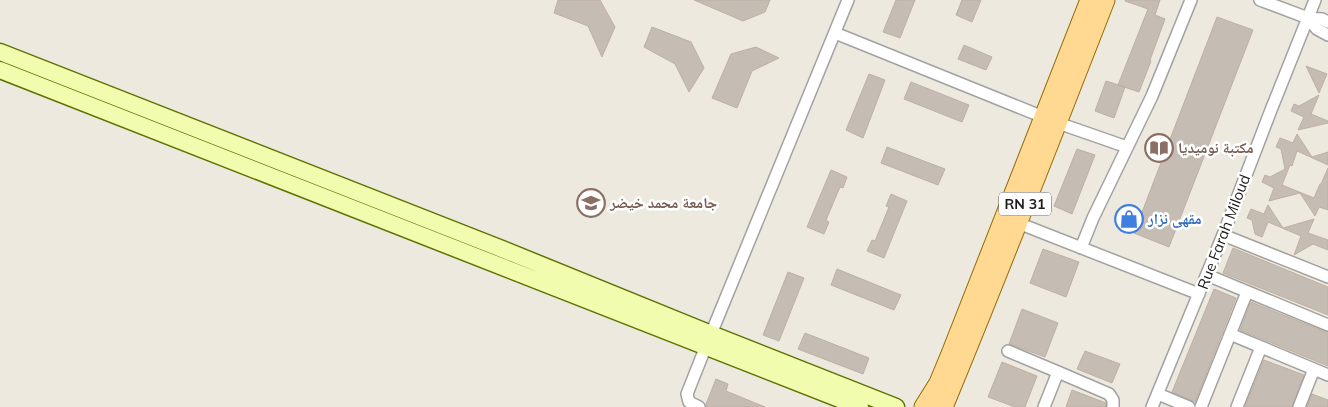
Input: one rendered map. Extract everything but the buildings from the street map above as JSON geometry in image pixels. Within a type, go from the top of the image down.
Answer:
[{"type":"main road","points":[[924,407],[939,383],[952,354],[1051,120],[1090,0]]},
{"type":"main road","name":"RN 31","points":[[943,407],[1018,222],[1051,120],[1105,0]]},
{"type":"main road","points":[[0,52],[493,246],[860,407]]},
{"type":"main road","points":[[0,70],[709,340],[896,407]]},
{"type":"street","points":[[699,407],[689,402],[687,394],[848,0]]},
{"type":"street","points":[[1081,248],[1093,218],[1152,96],[1191,0]]},
{"type":"street","points":[[1260,0],[1308,18],[1322,19],[1328,22]]},
{"type":"street","name":"Rue Farah Miloud","points":[[1152,407],[1207,276],[1315,0]]},
{"type":"street","points":[[1308,18],[1317,29],[1328,34]]},
{"type":"street","points":[[835,33],[1051,120],[1127,147]]},
{"type":"street","points":[[1018,222],[1199,294]]},
{"type":"street","points":[[1223,235],[1328,276]]},
{"type":"street","points":[[1207,276],[1328,325]]},
{"type":"street","points":[[1201,407],[1247,292]]},
{"type":"street","points":[[1230,334],[1328,375]]},
{"type":"street","points":[[1237,407],[1261,347]]},
{"type":"street","points":[[1008,351],[1109,394],[1113,400],[1113,407]]},
{"type":"street","points":[[1299,407],[1314,369]]},
{"type":"street","points":[[1044,407],[1058,372]]},
{"type":"street","points":[[1158,394],[1188,407]]},
{"type":"place","name":"مكتبة نوميديا","points":[[1159,148]]},
{"type":"place","name":"جامعة محمد خيضر","points":[[591,203]]},
{"type":"place","name":"مقهى نزار","points":[[1129,219]]}]
